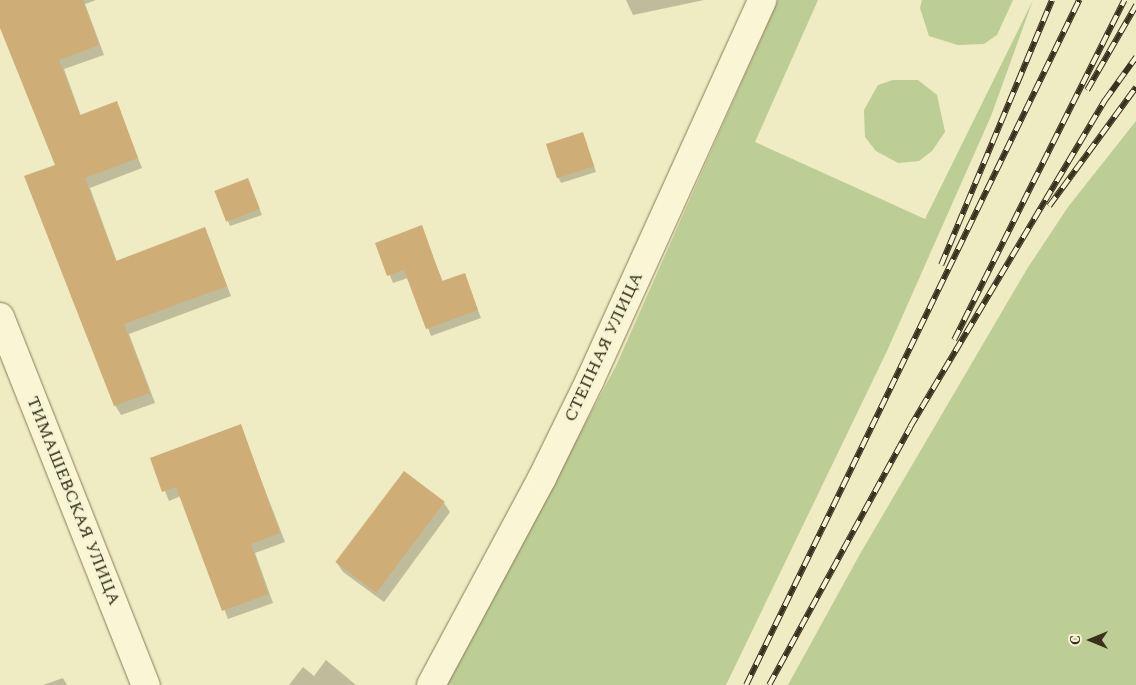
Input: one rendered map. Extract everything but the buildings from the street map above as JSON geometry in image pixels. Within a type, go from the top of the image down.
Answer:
[{"type":"street","name":"СТЕПНАЯ УЛИЦА","points":[[430,685],[542,478],[590,380],[762,0]]},
{"type":"street","name":"ТИМАШЕВСКАЯ УЛИЦА","points":[[0,317],[146,685]]},
{"type":"green space","points":[[778,0],[818,0],[755,142],[925,219],[1033,0],[991,116],[887,351],[726,685],[445,685],[616,366]]},
{"type":"green space","points":[[922,0],[1013,0],[997,35],[984,44],[958,45],[929,36],[920,8]]},
{"type":"green space","points":[[893,80],[918,80],[937,95],[945,132],[932,151],[919,161],[898,163],[876,151],[865,137],[864,110],[878,85]]},
{"type":"green space","points":[[1136,121],[1136,685],[788,685],[860,554],[1027,269],[1068,207]]},
{"type":"railway","points":[[941,265],[1052,0]]},
{"type":"railway","points":[[746,685],[1079,0]]},
{"type":"railway","points":[[954,340],[1124,0]]},
{"type":"railway","points":[[1087,90],[1136,5]]},
{"type":"railway","points":[[769,685],[910,427],[1105,100],[1136,57]]},
{"type":"railway","points":[[1049,206],[1136,87]]}]
